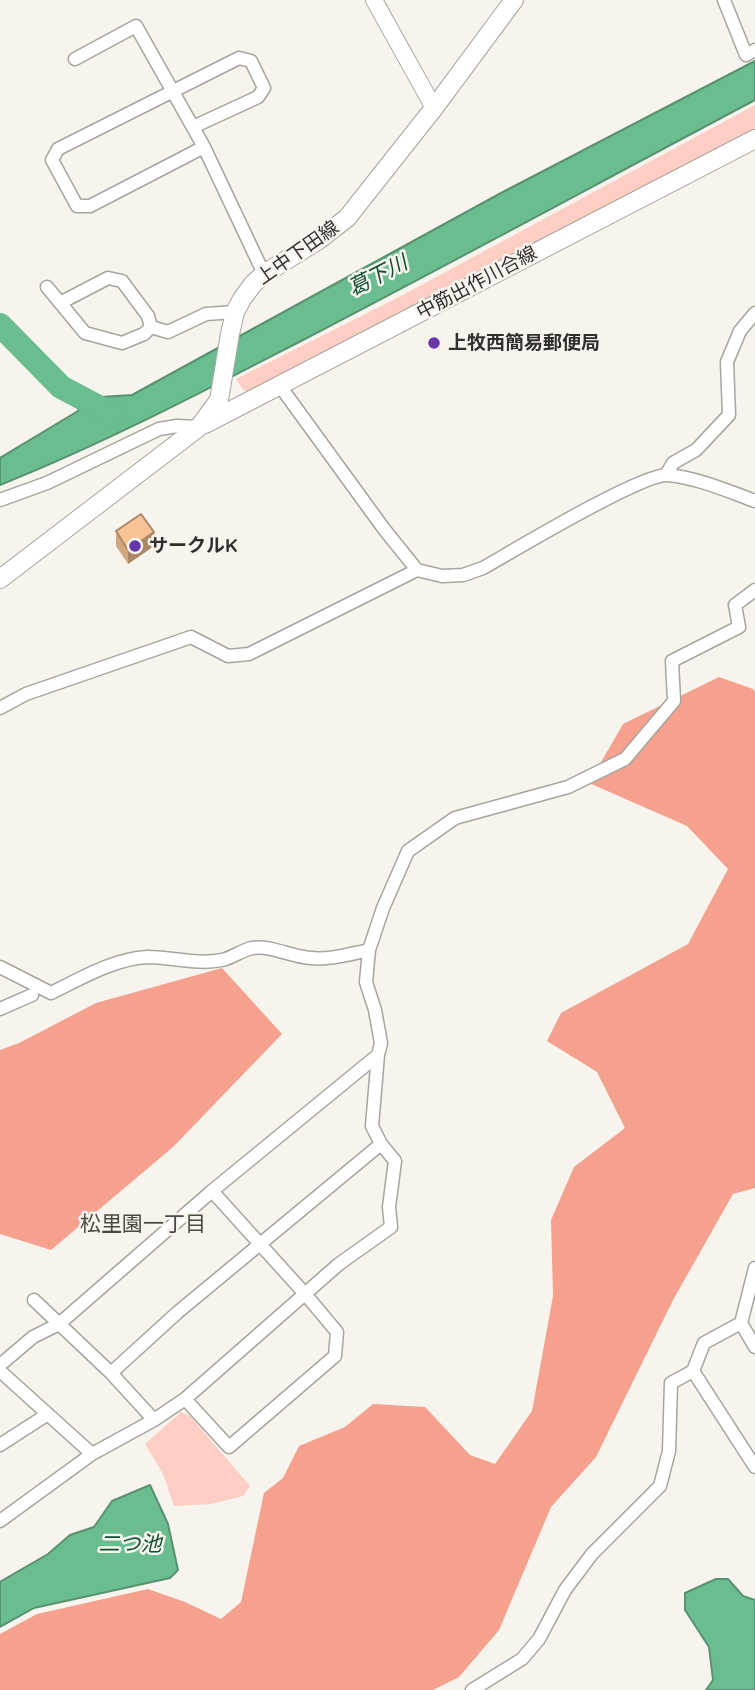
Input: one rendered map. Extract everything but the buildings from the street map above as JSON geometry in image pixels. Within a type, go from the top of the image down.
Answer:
[{"type":"main road","name":"上中下田線","points":[[0,579],[199,427],[214,410],[222,393],[235,312],[253,284],[347,218],[434,108],[514,0]]},
{"type":"main road","name":"中筋出作川合線","points":[[199,427],[755,139]]},
{"type":"street","points":[[374,0],[434,108]]},
{"type":"street","points":[[724,0],[746,55],[755,50]]},
{"type":"street","points":[[75,59],[136,26],[204,147],[264,274]]},
{"type":"street","points":[[193,127],[258,97],[264,88],[251,61],[239,58],[58,149],[52,160],[77,206],[90,206],[204,147]]},
{"type":"street","points":[[60,303],[108,278],[122,281],[148,316],[151,327]]},
{"type":"street","points":[[47,287],[85,333],[122,342],[144,334],[151,327]]},
{"type":"street","points":[[151,327],[168,332],[206,314],[235,312]]},
{"type":"street","points":[[666,475],[673,463],[696,450],[729,415],[727,362],[740,331],[755,313]]},
{"type":"street","points":[[280,386],[417,570],[442,576],[463,575],[483,568],[615,495],[647,480],[666,475],[719,488],[755,502]]},
{"type":"street","points":[[0,500],[47,483],[159,429],[199,427]]},
{"type":"street","points":[[0,708],[26,694],[191,637],[228,656],[249,654],[417,570]]},
{"type":"street","points":[[0,1521],[92,1454],[185,1399],[340,1264],[391,1227],[389,1208],[394,1161],[372,1126],[378,1055],[382,1043],[366,982],[369,950],[383,908],[408,851],[455,818],[568,787],[625,759],[674,701],[672,661],[739,627],[736,605],[755,590]]},
{"type":"street","points":[[0,967],[51,993],[104,968],[142,958],[222,960],[252,948],[274,949],[307,958],[323,959],[369,950]]},
{"type":"street","points":[[0,1009],[32,995]]},
{"type":"street","points":[[0,1365],[33,1337],[60,1324],[212,1191],[378,1055]]},
{"type":"street","points":[[111,1373],[259,1244],[381,1144]]},
{"type":"street","points":[[185,1399],[229,1447],[335,1356],[337,1332],[212,1191]]},
{"type":"street","points":[[472,1690],[522,1659],[539,1639],[565,1590],[592,1554],[660,1486],[670,1451],[671,1382],[693,1371],[704,1343],[740,1323],[755,1268]]},
{"type":"street","points":[[34,1300],[111,1373],[153,1420]]},
{"type":"street","points":[[740,1323],[755,1347]]},
{"type":"street","points":[[0,1371],[92,1454]]},
{"type":"street","points":[[693,1371],[755,1467]]},
{"type":"street","points":[[0,1445],[48,1414]]},
{"type":"shaded area","points":[[755,105],[755,133],[250,392],[244,391],[236,379],[401,296]]},
{"type":"shaded area","points":[[719,677],[755,692],[755,1188],[733,1194],[673,1300],[596,1457],[551,1507],[499,1630],[459,1677],[433,1690],[0,1690],[0,1634],[37,1614],[148,1589],[221,1619],[241,1602],[264,1493],[283,1478],[299,1446],[345,1427],[373,1404],[425,1407],[470,1455],[495,1464],[532,1411],[553,1296],[551,1220],[574,1167],[625,1128],[597,1072],[547,1041],[561,1013],[688,944],[728,869],[687,826],[589,783],[623,724]]},
{"type":"shaded area","points":[[222,968],[282,1034],[173,1147],[51,1250],[0,1234],[0,1050],[96,1003]]},
{"type":"shaded area","points":[[181,1412],[190,1416],[250,1486],[243,1496],[211,1504],[174,1506],[163,1474],[145,1444]]},
{"type":"water","name":"葛下川","points":[[755,61],[755,100],[227,379],[114,435],[0,485],[0,458],[78,411],[84,392],[101,397],[132,395],[501,193]]},
{"type":"water","name":"二つ池","points":[[150,1485],[168,1524],[178,1570],[170,1578],[34,1608],[0,1627],[0,1582],[48,1554],[70,1535],[94,1527],[112,1501]]},
{"type":"water","points":[[716,1579],[728,1579],[743,1596],[755,1600],[755,1690],[706,1690],[713,1680],[709,1647],[685,1610],[685,1593]]},
{"type":"waterway","points":[[0,325],[61,387],[110,413]]},
{"type":"place","name":"上牧西簡易郵便局","points":[[434,343]]},
{"type":"place","name":"サークルK","points":[[135,546]]},
{"type":"district","name":"松里園一丁目","points":[[143,1225]]}]
